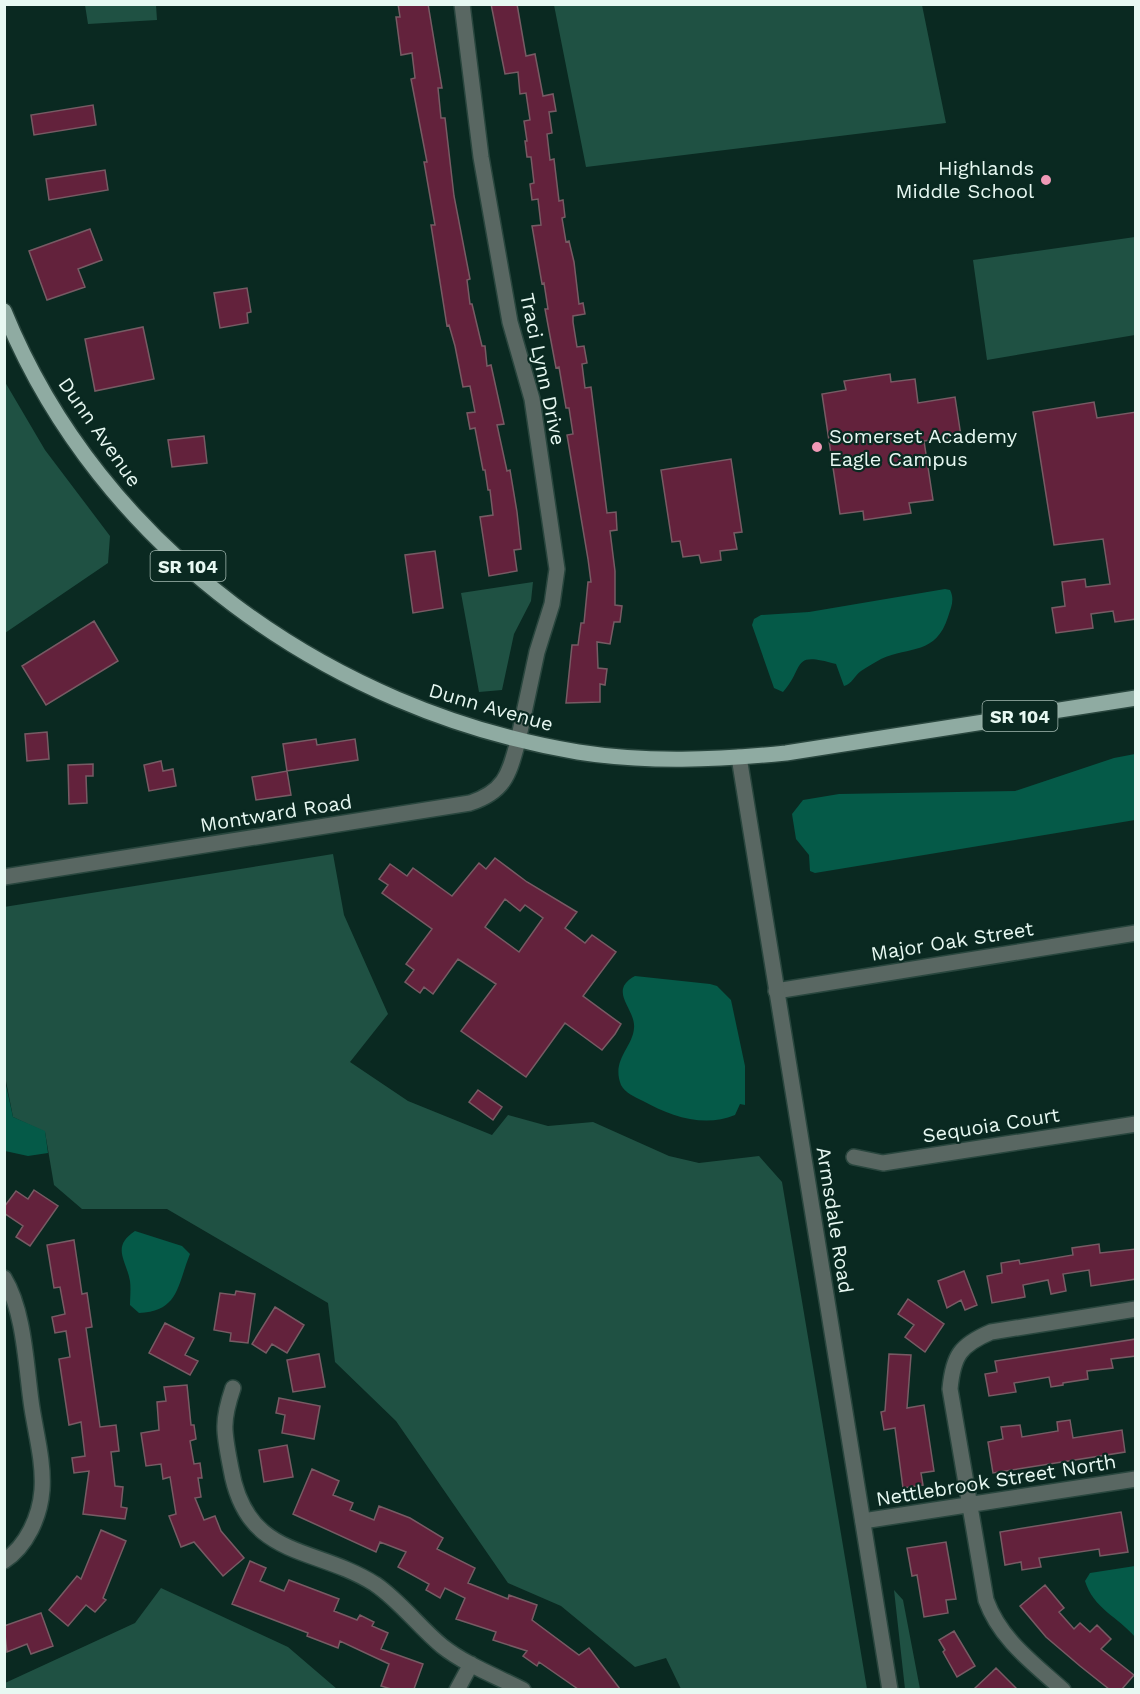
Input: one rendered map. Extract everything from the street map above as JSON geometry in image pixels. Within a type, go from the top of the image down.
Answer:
[{"type":"main road","name":"Dunn Avenue","points":[[4,311],[35,376],[75,440],[158,539],[242,613],[324,665],[370,688],[460,724],[518,741],[580,752],[631,758],[739,758],[786,753],[1136,698]]},
{"type":"street","name":"Traci Lynn Drive","points":[[462,4],[481,157],[510,322],[532,399],[557,569],[552,604],[537,652],[518,741]]},
{"type":"street","name":"Montward Road","points":[[4,877],[470,803],[483,799],[502,784],[511,771],[518,741]]},
{"type":"street","name":"Armsdale Road","points":[[739,758],[890,1689]]},
{"type":"street","name":"Major Oak Street","points":[[776,991],[1136,933]]},
{"type":"street","name":"Sequoia Court","points":[[854,1157],[883,1163],[1136,1124]]},
{"type":"street","points":[[4,1278],[17,1311],[42,1472],[38,1510],[22,1545],[4,1561]]},
{"type":"street","points":[[1063,1689],[1013,1646],[992,1618],[986,1600],[950,1389],[952,1367],[961,1349],[974,1339],[991,1332],[1136,1309]]},
{"type":"street","points":[[234,1388],[224,1416],[224,1431],[235,1494],[256,1526],[288,1548],[375,1584],[443,1647],[471,1664],[523,1689]]},
{"type":"street","name":"Nettlebrook Street North","points":[[862,1521],[1136,1479]]},
{"type":"street","points":[[457,1689],[471,1664]]},
{"type":"shaded area","points":[[85,5],[156,5],[157,20],[88,24]]},
{"type":"shaded area","points":[[554,5],[922,5],[946,123],[586,167]]},
{"type":"shaded area","points":[[1135,237],[1135,335],[987,360],[973,260]]},
{"type":"shaded area","points":[[5,382],[45,450],[110,536],[108,563],[5,633]]},
{"type":"shaded area","points":[[533,582],[531,601],[514,634],[502,690],[479,692],[461,593]]},
{"type":"shaded area","points":[[950,590],[951,607],[943,629],[929,644],[881,659],[861,671],[849,684],[844,686],[836,664],[821,660],[805,660],[783,692],[774,688],[752,625],[754,619],[761,615],[809,612]]},
{"type":"shaded area","points":[[1135,754],[1135,820],[815,873],[810,871],[809,855],[796,839],[792,814],[803,800],[839,794],[1015,791],[1114,758]]},
{"type":"shaded area","points":[[333,854],[344,915],[388,1014],[350,1062],[408,1101],[492,1135],[508,1115],[548,1126],[593,1122],[669,1156],[699,1163],[759,1156],[782,1182],[867,1689],[681,1689],[666,1658],[635,1667],[561,1606],[508,1583],[396,1421],[335,1362],[328,1303],[167,1209],[82,1209],[54,1185],[45,1132],[13,1117],[5,1076],[4,907]]},
{"type":"shaded area","points":[[635,976],[710,984],[717,986],[731,1000],[745,1066],[745,1105],[740,1104],[735,1115],[711,1120],[688,1118],[653,1106],[623,1088],[619,1076],[620,1061],[633,1035],[634,1028],[623,988]]},
{"type":"shaded area","points":[[4,1076],[13,1117],[45,1131],[48,1153],[28,1156],[5,1151]]},
{"type":"shaded area","points":[[135,1231],[182,1246],[190,1254],[179,1286],[169,1302],[152,1311],[139,1313],[130,1305],[130,1281],[122,1254],[124,1242]]},
{"type":"shaded area","points":[[1136,1566],[1135,1637],[1100,1605],[1085,1581],[1090,1573]]},
{"type":"shaded area","points":[[161,1588],[288,1647],[337,1689],[5,1689],[5,1683],[135,1623]]},
{"type":"shaded area","points":[[894,1590],[903,1600],[920,1689],[905,1689]]},
{"type":"building","points":[[398,4],[428,4],[442,88],[438,88],[441,118],[445,118],[454,196],[470,279],[467,280],[470,304],[472,304],[482,346],[485,346],[487,366],[491,365],[504,424],[497,425],[507,471],[510,470],[517,512],[521,549],[514,550],[517,571],[489,576],[480,517],[493,515],[490,490],[488,490],[485,470],[483,470],[475,428],[470,429],[467,413],[475,412],[470,386],[463,387],[455,346],[449,325],[447,326],[431,225],[435,225],[424,162],[427,162],[411,79],[415,78],[412,53],[401,55],[396,17],[400,17]]},
{"type":"building","points":[[491,4],[517,4],[526,56],[535,54],[543,96],[553,94],[556,111],[549,112],[552,133],[547,134],[550,160],[554,159],[559,201],[563,200],[565,217],[562,218],[566,242],[569,241],[574,262],[579,304],[583,303],[585,314],[573,316],[573,322],[577,347],[584,346],[587,363],[582,364],[585,388],[591,387],[607,513],[616,512],[617,530],[610,531],[615,571],[615,605],[622,606],[620,622],[614,622],[610,644],[597,642],[598,668],[607,669],[605,685],[600,684],[600,702],[566,703],[572,645],[578,645],[581,623],[584,623],[588,582],[591,582],[567,435],[573,434],[569,408],[566,408],[559,367],[556,368],[545,309],[548,309],[544,283],[542,284],[532,226],[541,225],[538,199],[532,200],[530,184],[534,183],[531,157],[527,157],[525,141],[527,141],[524,121],[530,120],[526,93],[520,94],[518,72],[505,74]]},
{"type":"building","points":[[93,105],[96,125],[34,135],[31,115]]},
{"type":"building","points":[[105,170],[108,190],[49,200],[46,179]]},
{"type":"building","points":[[90,229],[102,260],[78,269],[85,287],[47,300],[29,251]]},
{"type":"building","points":[[247,288],[251,312],[247,313],[248,323],[220,328],[214,293]]},
{"type":"building","points":[[143,327],[154,379],[95,391],[85,339]]},
{"type":"building","points":[[890,374],[891,382],[915,379],[918,403],[955,397],[961,436],[924,441],[933,500],[909,503],[911,513],[864,520],[863,511],[840,514],[822,394],[846,390],[844,381]]},
{"type":"building","points":[[1094,402],[1097,418],[1136,412],[1136,619],[1115,622],[1113,611],[1091,614],[1093,628],[1056,633],[1052,608],[1065,606],[1062,582],[1085,579],[1086,587],[1110,584],[1103,539],[1054,545],[1033,412]]},
{"type":"building","points":[[204,436],[207,463],[172,467],[168,440]]},
{"type":"building","points":[[731,459],[742,532],[734,533],[737,549],[720,551],[721,560],[701,563],[699,555],[683,557],[680,541],[672,542],[661,470]]},
{"type":"building","points":[[435,551],[443,608],[413,613],[405,555]]},
{"type":"building","points":[[94,621],[118,661],[46,705],[22,666]]},
{"type":"building","points":[[47,732],[49,759],[27,761],[25,734]]},
{"type":"building","points":[[316,739],[317,745],[355,739],[358,760],[287,771],[283,744]]},
{"type":"building","points":[[161,761],[163,771],[173,769],[176,786],[149,791],[144,765]]},
{"type":"building","points":[[93,764],[93,776],[86,776],[87,803],[69,804],[68,765]]},
{"type":"building","points":[[287,771],[291,795],[256,800],[252,777]]},
{"type":"building","points":[[495,858],[527,882],[577,912],[565,928],[585,943],[592,935],[616,952],[583,996],[621,1024],[602,1050],[565,1023],[526,1077],[461,1031],[496,984],[458,959],[433,994],[424,987],[420,993],[405,982],[414,970],[406,964],[432,929],[382,893],[388,885],[379,879],[390,864],[407,876],[413,868],[452,896],[479,863],[486,869]],"holes":[[[505,899],[520,911],[525,905],[543,918],[519,952],[485,927]]]},
{"type":"building","points":[[478,1090],[502,1107],[493,1120],[469,1102]]},
{"type":"building","points":[[34,1190],[58,1206],[30,1246],[16,1237],[23,1226],[4,1213],[4,1207],[16,1191],[28,1199]]},
{"type":"building","points":[[74,1240],[82,1294],[87,1293],[92,1327],[86,1328],[100,1427],[116,1425],[119,1451],[111,1452],[115,1486],[123,1487],[121,1507],[127,1508],[125,1519],[83,1514],[89,1471],[74,1473],[72,1458],[85,1456],[81,1422],[69,1425],[59,1359],[70,1357],[66,1331],[55,1333],[52,1317],[65,1314],[60,1287],[54,1288],[47,1245]]},
{"type":"building","points":[[1099,1244],[1100,1253],[1136,1249],[1136,1279],[1091,1286],[1089,1270],[1063,1274],[1066,1291],[1051,1294],[1048,1280],[1023,1285],[1025,1297],[992,1303],[987,1276],[1002,1273],[1001,1263],[1019,1260],[1020,1264],[1073,1255],[1072,1248]]},
{"type":"building","points":[[964,1271],[977,1305],[965,1310],[961,1300],[947,1308],[938,1281]]},
{"type":"building","points":[[236,1291],[255,1294],[248,1343],[230,1341],[231,1333],[214,1330],[220,1293],[235,1295]]},
{"type":"building","points":[[908,1299],[944,1324],[925,1352],[905,1337],[914,1325],[898,1314]]},
{"type":"building","points":[[275,1307],[304,1325],[287,1353],[272,1344],[266,1353],[252,1344]]},
{"type":"building","points":[[165,1323],[194,1338],[185,1355],[198,1361],[190,1375],[149,1353]]},
{"type":"building","points":[[1136,1339],[1136,1356],[1111,1359],[1113,1368],[1087,1371],[1088,1379],[1051,1387],[1049,1377],[1014,1383],[1016,1392],[989,1396],[985,1374],[997,1372],[995,1361]]},
{"type":"building","points":[[319,1354],[325,1387],[293,1392],[287,1360]]},
{"type":"building","points":[[889,1354],[911,1355],[907,1408],[924,1405],[934,1471],[921,1473],[923,1485],[903,1488],[895,1428],[884,1430],[881,1412],[885,1411]]},
{"type":"building","points":[[187,1385],[191,1425],[194,1425],[196,1439],[190,1441],[194,1464],[200,1463],[202,1478],[198,1478],[201,1497],[195,1498],[204,1520],[215,1516],[221,1531],[244,1558],[223,1576],[194,1542],[181,1547],[169,1516],[176,1514],[170,1477],[163,1479],[161,1464],[146,1466],[141,1433],[159,1430],[157,1402],[166,1401],[164,1387]]},
{"type":"building","points":[[279,1398],[320,1406],[314,1439],[282,1433],[285,1415],[276,1413]]},
{"type":"building","points":[[1070,1420],[1073,1438],[1122,1430],[1125,1452],[993,1473],[988,1442],[1003,1439],[1001,1427],[1020,1425],[1022,1437],[1058,1431],[1057,1422]]},
{"type":"building","points":[[287,1445],[293,1477],[264,1482],[259,1450]]},
{"type":"building","points":[[312,1469],[339,1481],[333,1495],[353,1503],[350,1510],[374,1520],[379,1506],[410,1518],[443,1538],[437,1549],[475,1568],[468,1583],[508,1599],[509,1595],[537,1605],[532,1620],[579,1655],[589,1648],[620,1689],[578,1689],[539,1662],[537,1666],[523,1656],[527,1651],[493,1640],[496,1632],[456,1619],[465,1598],[445,1588],[440,1598],[426,1590],[429,1584],[398,1567],[406,1552],[380,1542],[376,1552],[293,1514]]},
{"type":"building","points":[[1121,1512],[1128,1552],[1100,1556],[1099,1549],[1039,1558],[1041,1567],[1022,1570],[1021,1562],[1005,1565],[1000,1532]]},
{"type":"building","points":[[101,1530],[126,1541],[103,1598],[106,1600],[95,1612],[86,1605],[68,1626],[49,1610],[77,1576],[81,1579]]},
{"type":"building","points":[[946,1542],[956,1599],[946,1600],[948,1613],[924,1617],[917,1575],[912,1576],[907,1548]]},
{"type":"building","points":[[250,1561],[266,1568],[260,1581],[284,1591],[289,1580],[339,1599],[334,1611],[357,1620],[360,1615],[374,1622],[372,1626],[388,1633],[381,1649],[423,1664],[414,1689],[391,1689],[381,1686],[389,1664],[340,1641],[338,1648],[307,1636],[308,1633],[232,1604]]},
{"type":"building","points":[[1045,1585],[1064,1608],[1059,1612],[1074,1629],[1080,1623],[1090,1632],[1097,1625],[1111,1639],[1101,1649],[1134,1675],[1122,1689],[1109,1689],[1080,1666],[1046,1637],[1020,1606]]},
{"type":"building","points":[[41,1613],[53,1646],[31,1654],[27,1644],[7,1652],[4,1626]]},
{"type":"building","points":[[954,1631],[975,1666],[957,1677],[939,1640]]},
{"type":"building","points":[[996,1668],[1017,1689],[974,1689],[992,1672]]},
{"type":"place","name":"Highlands Middle School","points":[[1046,180]]},
{"type":"place","name":"Somerset Academy Eagle Campus","points":[[817,447]]}]
